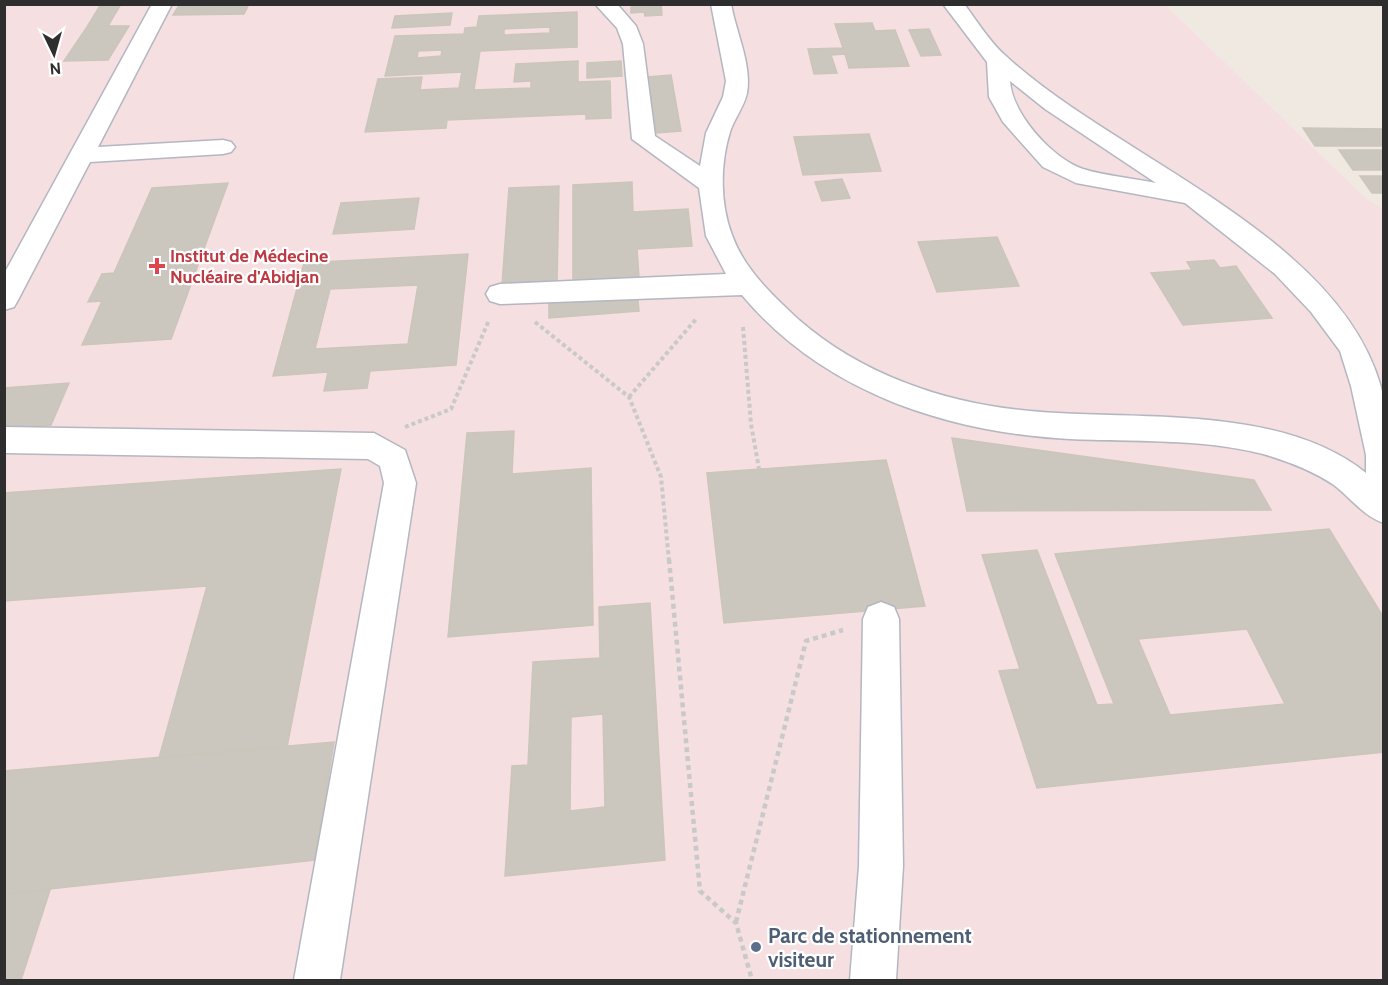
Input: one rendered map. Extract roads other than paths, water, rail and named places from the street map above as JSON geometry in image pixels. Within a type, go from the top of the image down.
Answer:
[{"type":"lane","points":[[4,300],[84,155],[162,4]]},
{"type":"lane","points":[[605,4],[626,26],[633,44],[644,139],[711,185]]},
{"type":"lane","points":[[721,4],[723,23],[736,63],[736,94],[718,134],[711,185],[715,224],[735,270],[738,285],[795,335],[857,375],[933,404],[987,420],[1033,425],[1195,429],[1274,443],[1339,471],[1383,509]]},
{"type":"lane","points":[[952,4],[998,61],[1053,105],[1197,199],[1285,267],[1322,305],[1353,348],[1366,386],[1382,455],[1383,509]]},
{"type":"lane","points":[[973,4],[999,44],[1026,69],[1050,88],[1225,201],[1313,274],[1353,320],[1378,361],[1383,376]]},
{"type":"lane","points":[[998,61],[999,97],[1014,122],[1052,162],[1076,175],[1197,199]]},
{"type":"lane","points":[[84,155],[223,147]]},
{"type":"lane","points":[[500,294],[738,285]]},
{"type":"lane","points":[[4,440],[374,446],[394,459],[400,483],[316,981]]},
{"type":"lane","points":[[873,981],[881,866],[881,619]]},
{"type":"place","name":"Institut de Médecine Nucléaire d'Abidjan","points":[[157,266]]},
{"type":"place","name":"Parc de stationnement visiteur","points":[[756,947]]}]
